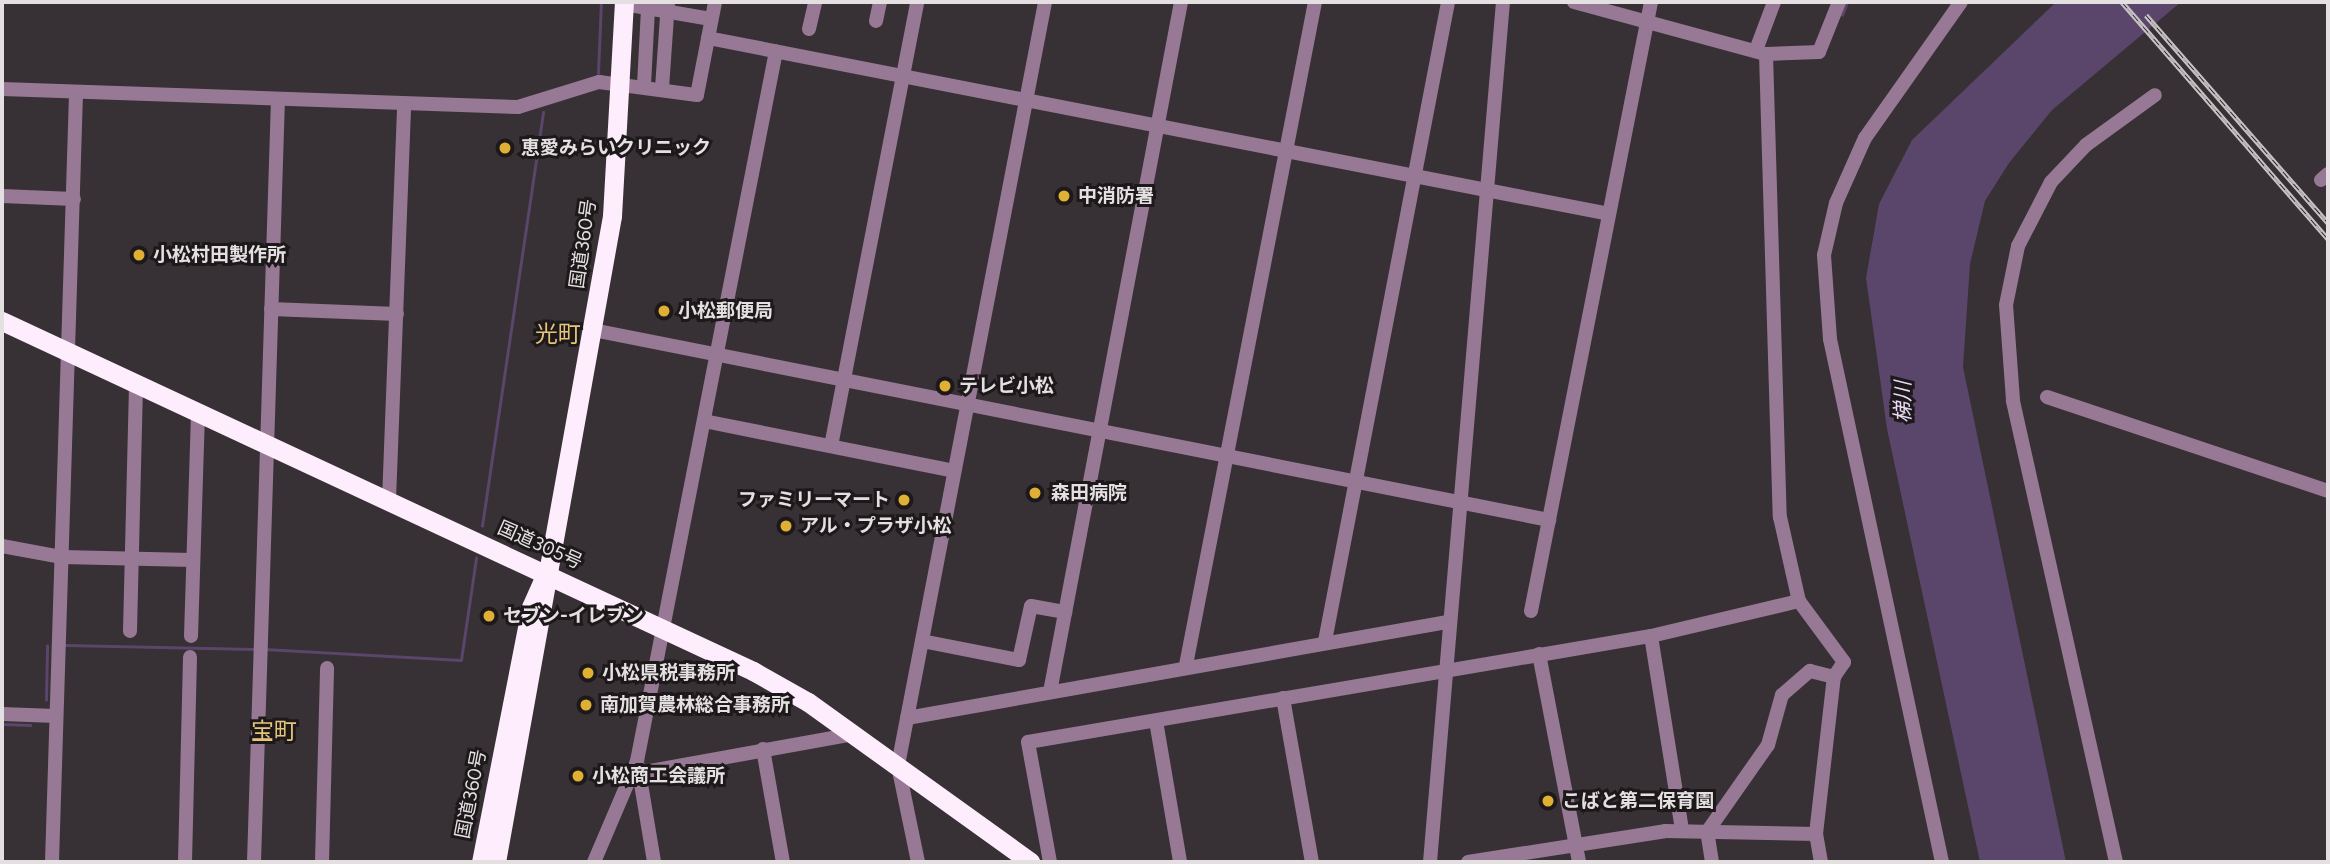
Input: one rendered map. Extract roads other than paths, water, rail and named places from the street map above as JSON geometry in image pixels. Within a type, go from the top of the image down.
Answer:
[{"type":"highway","name":"国道360号","points":[[496,862],[545,611],[546,573],[612,216],[624,3]]},
{"type":"highway","name":"国道305号","points":[[2,321],[546,573],[664,624],[808,702],[1031,862]]},
{"type":"highway","name":"国道360号","points":[[481,862],[531,607],[546,573]]},
{"type":"street","points":[[2,89],[536,106],[599,82],[618,81],[697,95],[715,2]]},
{"type":"street","points":[[809,29],[815,2]]},
{"type":"street","points":[[876,22],[880,2]]},
{"type":"street","points":[[831,446],[917,2]]},
{"type":"street","points":[[918,862],[898,765],[1045,2]]},
{"type":"street","points":[[1049,692],[1181,2]]},
{"type":"street","points":[[1186,665],[1315,2]]},
{"type":"street","points":[[1325,641],[1353,481],[1448,2]]},
{"type":"street","points":[[1430,862],[1482,190],[1503,2]]},
{"type":"street","points":[[1573,2],[1761,52],[1819,52],[1839,2]]},
{"type":"street","points":[[1531,611],[1651,2]]},
{"type":"street","points":[[1774,2],[1761,52],[1779,496],[1799,601],[1844,663],[1834,677],[1816,834],[1821,862]]},
{"type":"street","points":[[1942,862],[1830,338],[1824,255],[1836,203],[1865,138],[1961,2]]},
{"type":"street","points":[[624,3],[648,8],[668,6],[711,19]]},
{"type":"street","points":[[662,88],[668,6]]},
{"type":"street","points":[[644,85],[648,8]]},
{"type":"street","points":[[708,38],[1609,214]]},
{"type":"street","points":[[594,862],[638,767],[776,51]]},
{"type":"street","points":[[52,862],[70,354],[76,92]]},
{"type":"street","points":[[2116,862],[2013,400],[2006,305],[2018,246],[2051,181],[2086,145],[2155,95]]},
{"type":"street","points":[[254,862],[278,99]]},
{"type":"street","points":[[389,500],[404,103]]},
{"type":"street","points":[[2,196],[74,199]]},
{"type":"street","points":[[271,309],[397,314]]},
{"type":"street","points":[[593,330],[1549,520]]},
{"type":"street","points":[[130,631],[136,384]]},
{"type":"street","points":[[2047,397],[2328,491]]},
{"type":"street","points":[[191,636],[198,413]]},
{"type":"street","points":[[704,421],[954,471]]},
{"type":"street","points":[[2,546],[61,557],[131,561],[192,560]]},
{"type":"street","points":[[1050,862],[1028,743],[1651,636],[1799,601]]},
{"type":"street","points":[[922,640],[1019,660],[1031,606],[1065,612]]},
{"type":"street","points":[[907,718],[1186,665],[1447,622]]},
{"type":"street","points":[[1651,636],[1682,830]]},
{"type":"street","points":[[1539,654],[1579,862]]},
{"type":"street","points":[[185,862],[190,657]]},
{"type":"street","points":[[322,862],[327,668]]},
{"type":"street","points":[[1712,862],[1707,832],[1768,745],[1782,695],[1810,671],[1834,677]]},
{"type":"street","points":[[1283,698],[1312,862]]},
{"type":"street","points":[[2,714],[56,716]]},
{"type":"street","points":[[1156,721],[1180,862]]},
{"type":"street","points":[[638,767],[853,734]]},
{"type":"street","points":[[763,749],[783,862]]},
{"type":"street","points":[[638,767],[654,862]]},
{"type":"street","points":[[1468,862],[1682,830],[1816,834]]},
{"type":"water","name":"梯川","points":[[2181,2],[2052,110],[2009,163],[1985,201],[1970,264],[1963,367],[2066,862],[1980,862],[1887,429],[1866,278],[1879,204],[1912,140],[2054,4]]},
{"type":"waterway","points":[[598,73],[601,2]]},
{"type":"waterway","points":[[1842,15],[1847,2]]},
{"type":"waterway","points":[[482,526],[543,112]]},
{"type":"waterway","points":[[264,649],[461,660],[476,558]]},
{"type":"waterway","points":[[65,645],[254,649]]},
{"type":"waterway","points":[[46,700],[47,646]]},
{"type":"waterway","points":[[2,724],[30,725]]},
{"type":"railway","points":[[2122,2],[2328,239]]},
{"type":"railway","points":[[2146,15],[2328,223]]},
{"type":"place","name":"恵愛みらいクリニック","points":[[505,148]]},
{"type":"place","name":"中消防署","points":[[1064,196]]},
{"type":"place","name":"小松村田製作所","points":[[139,255]]},
{"type":"place","name":"小松郵便局","points":[[664,311]]},
{"type":"place","name":"テレビ小松","points":[[945,386]]},
{"type":"place","name":"森田病院","points":[[1035,493]]},
{"type":"place","name":"ファミリーマート","points":[[904,500]]},
{"type":"place","name":"アル・プラザ小松","points":[[786,526]]},
{"type":"place","name":"セブン-イレブン","points":[[489,616]]},
{"type":"place","name":"小松県税事務所","points":[[588,673]]},
{"type":"place","name":"南加賀農林総合事務所","points":[[586,705]]},
{"type":"place","name":"小松商工会議所","points":[[578,776]]},
{"type":"place","name":"こばと第二保育園","points":[[1548,801]]},
{"type":"district","name":"光町","points":[[558,334]]},
{"type":"district","name":"宝町","points":[[274,731]]}]
